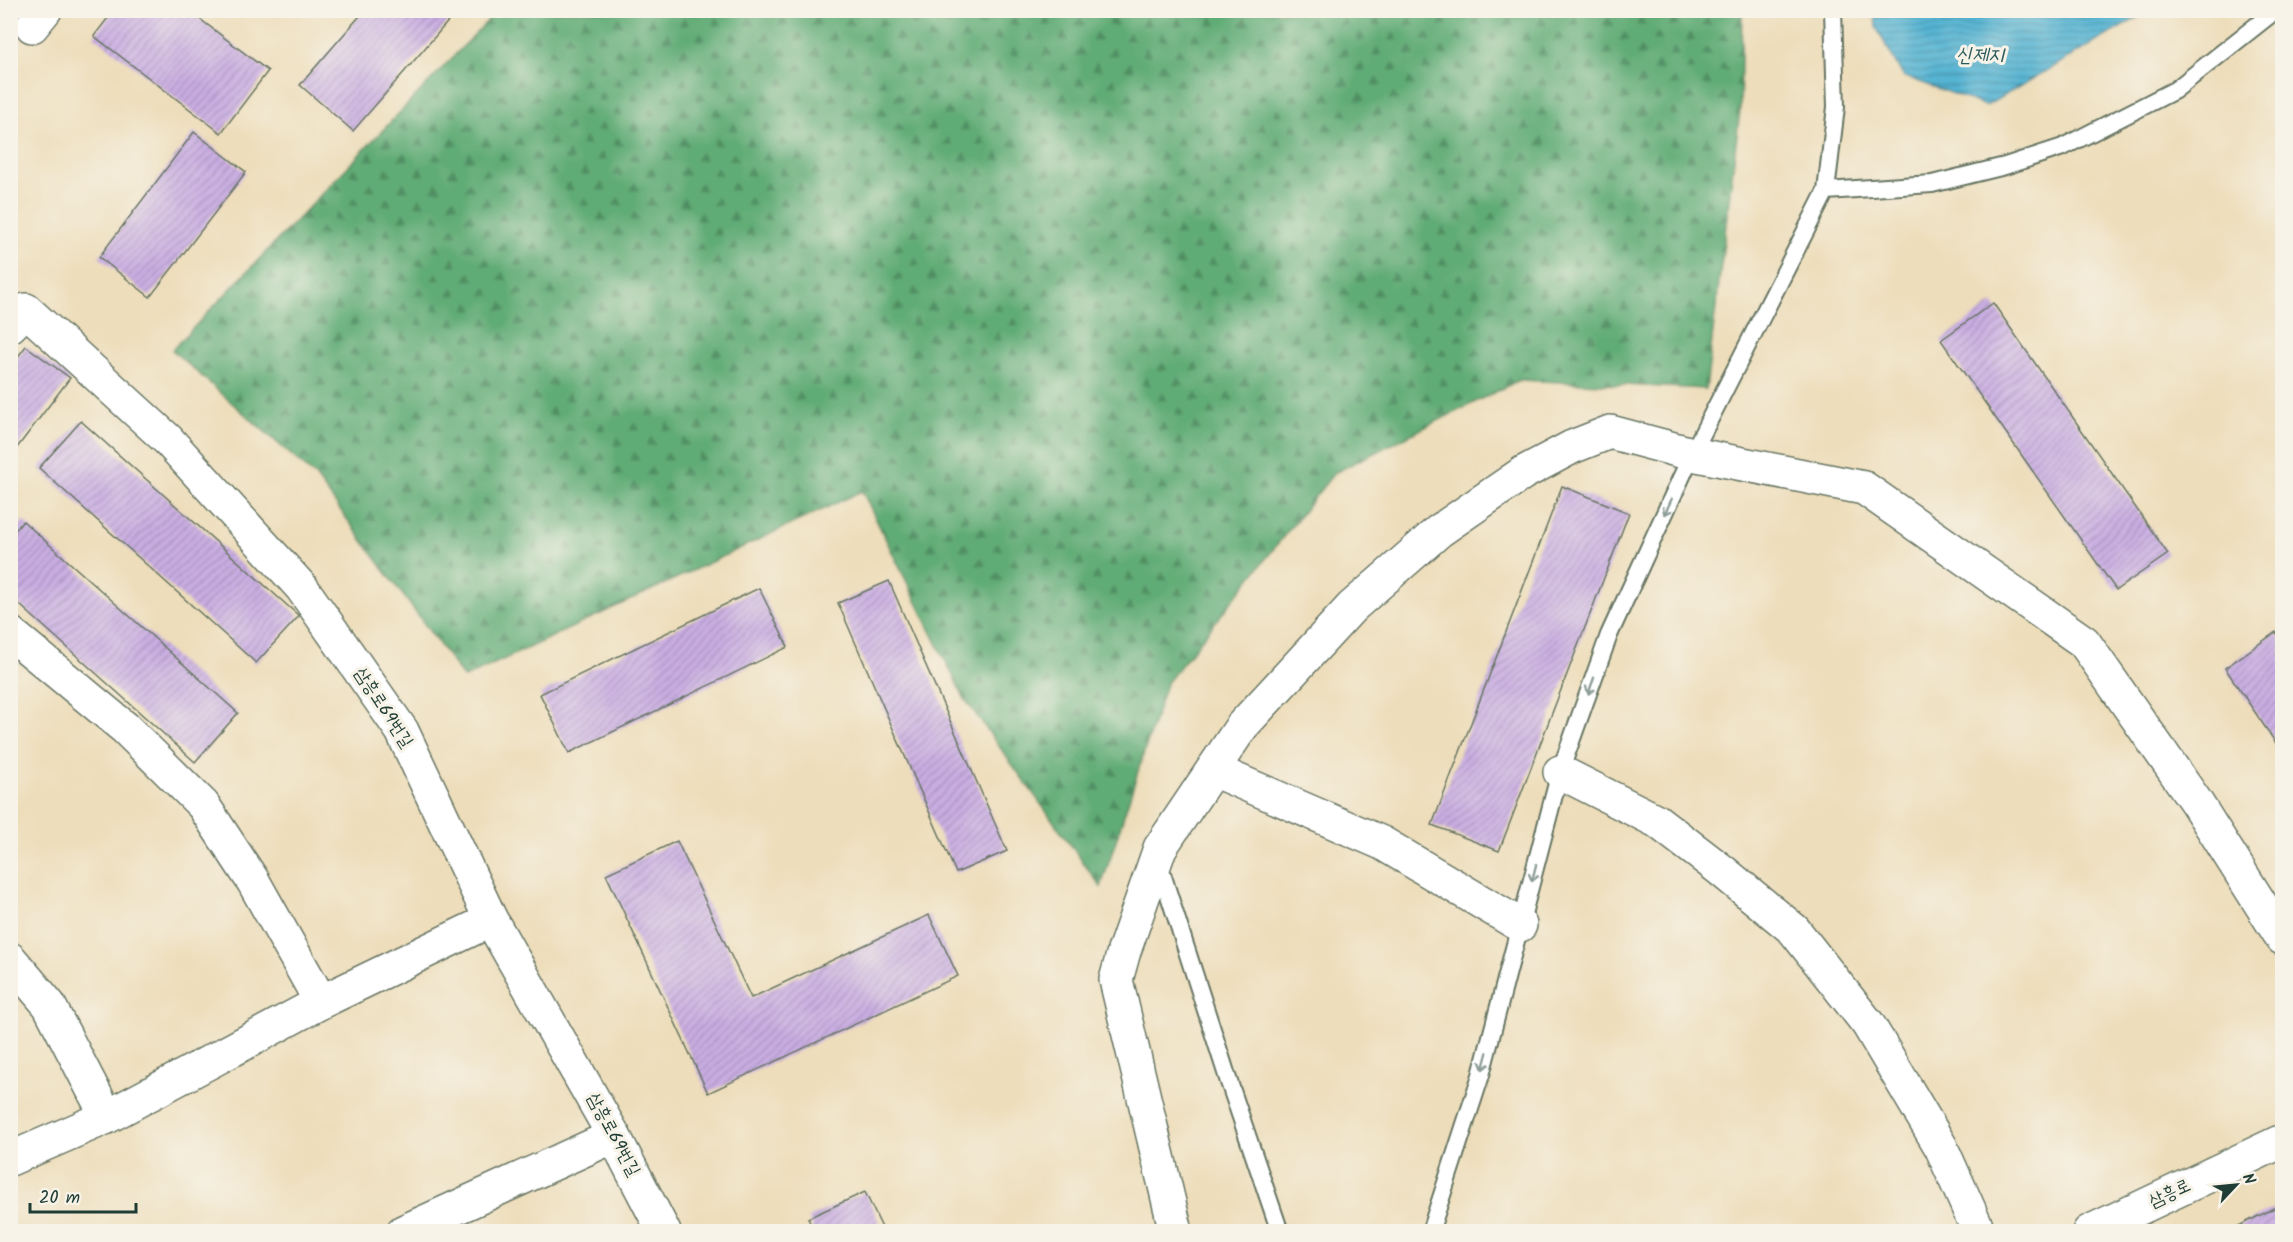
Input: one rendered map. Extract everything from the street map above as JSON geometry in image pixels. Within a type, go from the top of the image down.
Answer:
[{"type":"street","name":"삼흥로69번길","points":[[10,326],[26,310],[168,440],[302,588],[402,731],[491,920],[614,1136],[664,1232]]},
{"type":"street","points":[[1176,1232],[1116,980],[1160,848],[1242,726],[1352,607],[1438,531],[1523,473],[1572,447],[1610,432],[1692,454],[1864,488],[2084,642],[2196,802],[2283,938]]},
{"type":"street","points":[[10,633],[125,728],[203,805],[253,881],[321,1002]]},
{"type":"street","points":[[1213,770],[1382,843],[1520,925]]},
{"type":"street","points":[[1560,772],[1657,821],[1794,930],[1868,1024],[1941,1147],[1979,1232]]},
{"type":"street","points":[[10,1159],[107,1117],[321,1002],[491,920]]},
{"type":"street","points":[[10,959],[49,1005],[107,1117]]},
{"type":"street","points":[[403,1232],[614,1136]]},
{"type":"street","name":"삼흥로","points":[[2090,1232],[2283,1141]]},
{"type":"lane","points":[[1430,1232],[1481,1075],[1560,772],[1609,634],[1692,454],[1826,191],[1836,107],[1833,10]]},
{"type":"lane","points":[[1826,191],[1932,184],[2005,166],[2063,147],[2175,90],[2276,10]]},
{"type":"lane","points":[[1157,858],[1228,1082],[1280,1232]]},
{"type":"green space","points":[[497,11],[1742,11],[1740,110],[1706,389],[1519,380],[1334,473],[1166,684],[1101,887],[964,698],[862,491],[464,678],[316,477],[172,350]]},
{"type":"water","name":"신제지","points":[[1875,10],[2149,11],[1986,106],[1903,76],[1876,27]]},
{"type":"building","points":[[114,10],[188,10],[268,71],[221,133],[94,36]]},
{"type":"building","points":[[365,10],[458,10],[353,131],[300,85]]},
{"type":"building","points":[[194,132],[246,172],[150,297],[99,257]]},
{"type":"building","points":[[1993,303],[2168,554],[2116,590],[1941,340]]},
{"type":"building","points":[[26,346],[70,378],[10,457],[10,367]]},
{"type":"building","points":[[81,421],[299,616],[256,663],[39,468]]},
{"type":"building","points":[[1562,486],[1629,513],[1499,851],[1432,825]]},
{"type":"building","points":[[23,521],[238,713],[195,762],[10,596],[10,536]]},
{"type":"building","points":[[889,581],[1007,851],[956,873],[838,603]]},
{"type":"building","points":[[759,588],[788,647],[569,753],[540,694]]},
{"type":"building","points":[[2276,632],[2282,641],[2282,752],[2225,668]]},
{"type":"building","points":[[677,841],[751,998],[929,915],[958,976],[708,1093],[606,874]]},
{"type":"building","points":[[865,1192],[884,1232],[814,1232],[808,1218]]},
{"type":"building","points":[[2282,1204],[2282,1232],[2227,1232]]}]
